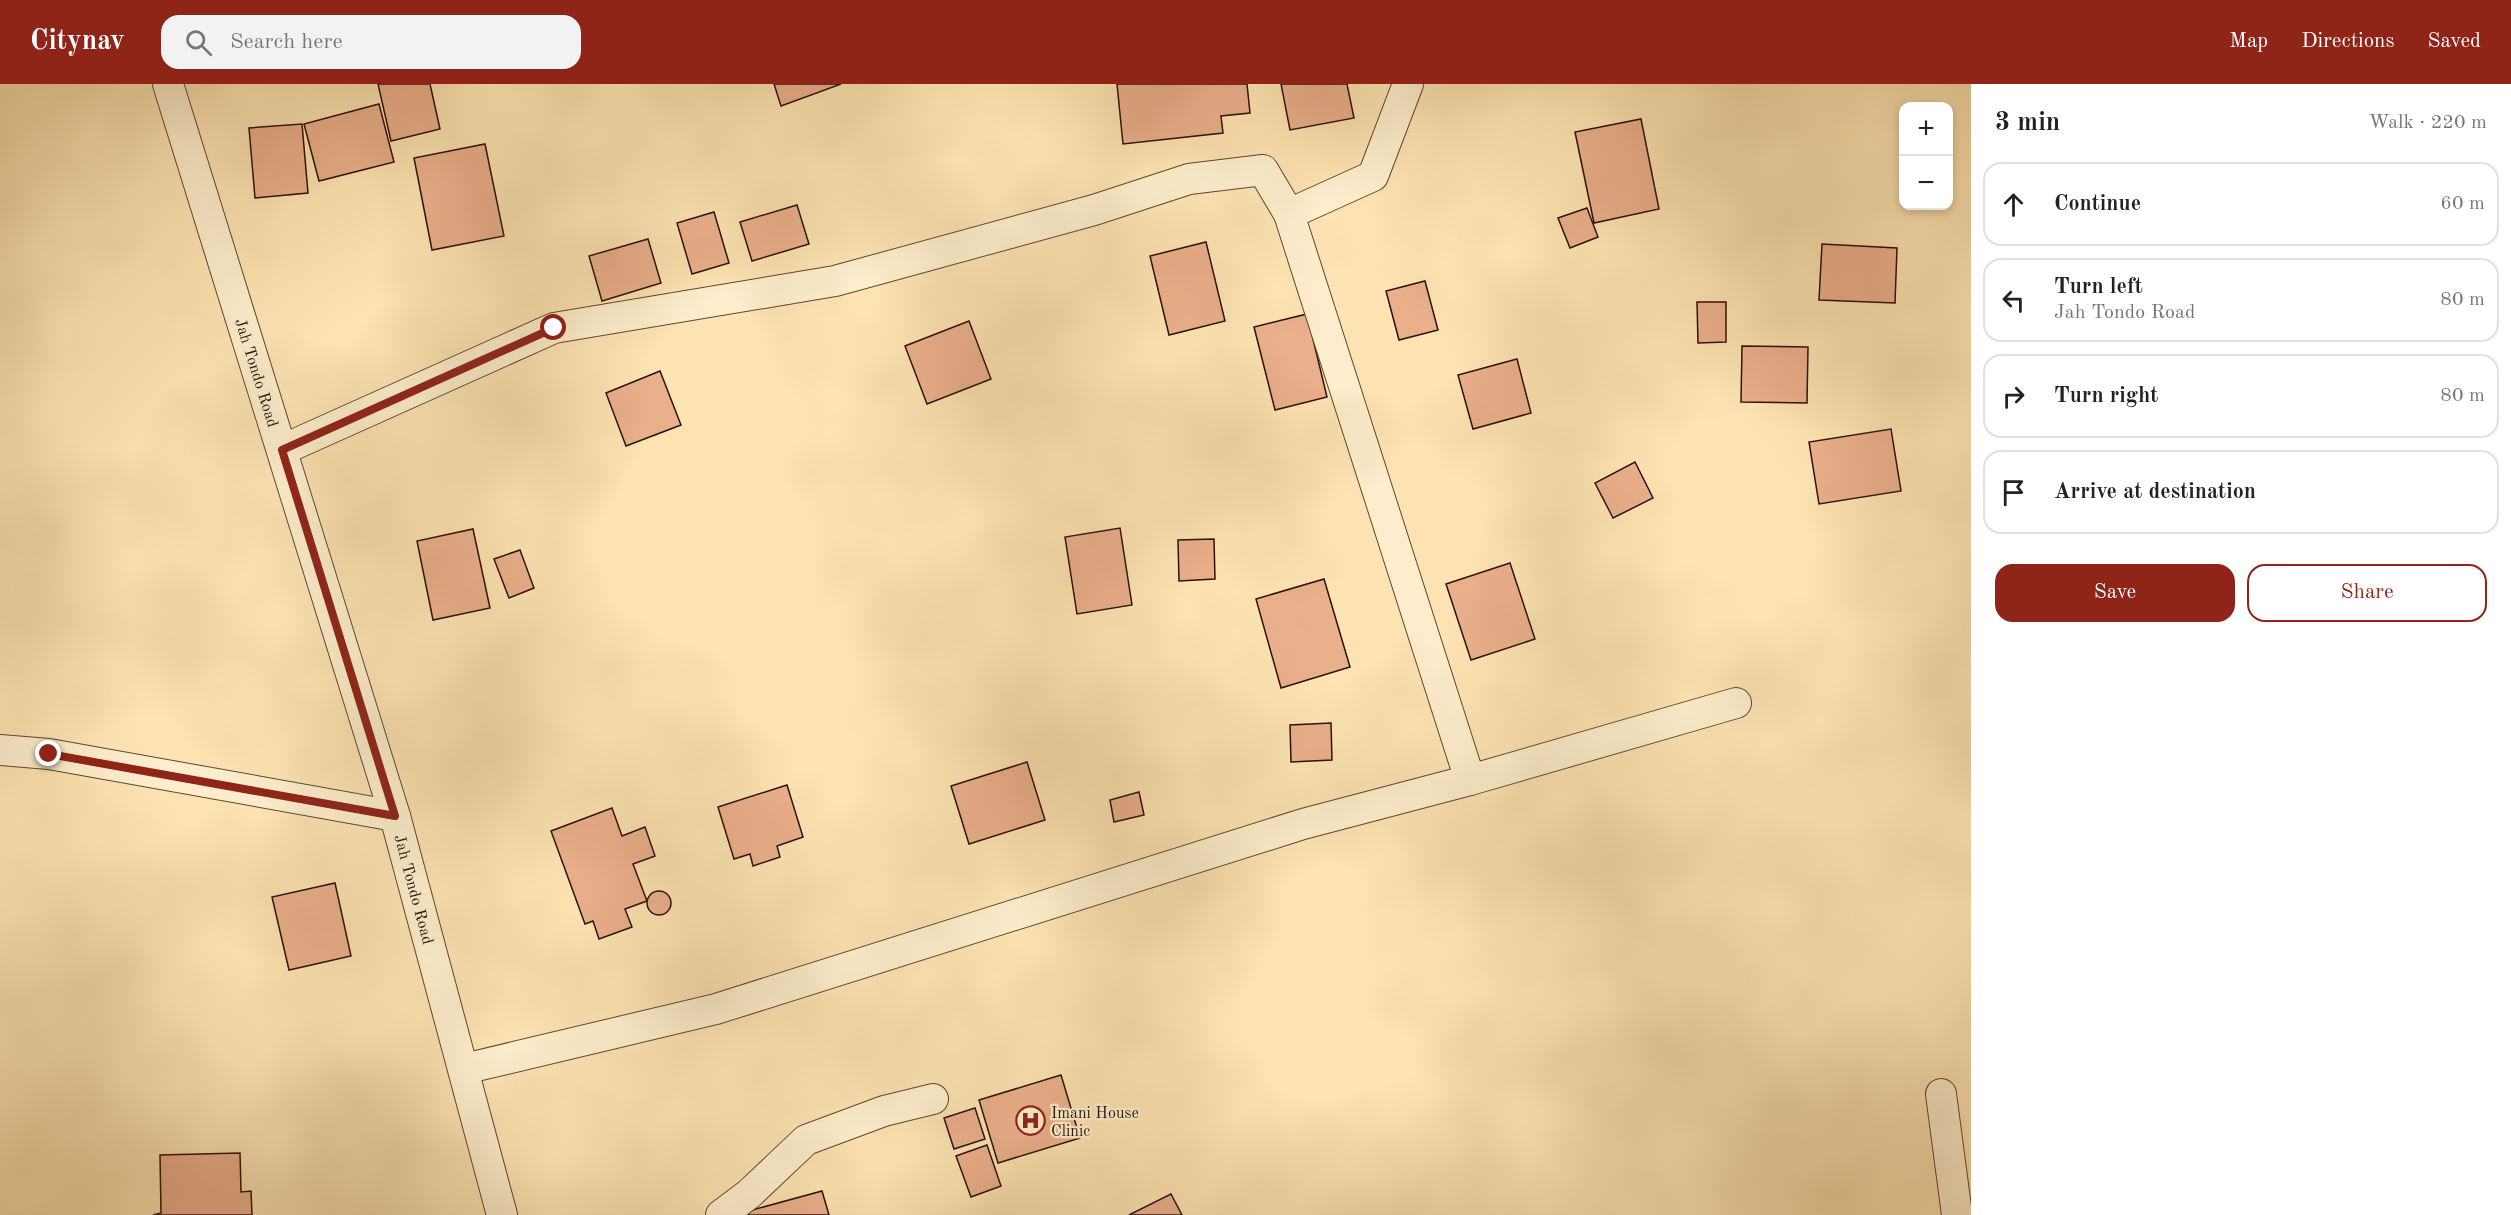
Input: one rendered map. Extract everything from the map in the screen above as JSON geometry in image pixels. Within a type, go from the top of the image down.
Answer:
[{"type":"street","name":"Jah Tondo Road","points":[[168,84],[395,816],[502,1215]]},
{"type":"street","points":[[1289,214],[1373,176],[1408,84]]},
{"type":"street","points":[[282,450],[554,328],[835,281],[1094,210],[1189,178],[1263,170],[1289,214],[1470,780]]},
{"type":"street","points":[[464,1069],[716,1009],[1303,824],[1470,780],[1736,703]]},
{"type":"street","points":[[0,750],[49,754],[395,816]]},
{"type":"street","points":[[1941,1094],[1957,1215]]},
{"type":"street","points":[[721,1215],[749,1194],[806,1140],[884,1111],[933,1099]]},
{"type":"building","points":[[378,84],[430,84],[440,129],[391,141]]},
{"type":"building","points":[[774,84],[841,84],[781,106]]},
{"type":"building","points":[[1117,84],[1247,84],[1250,113],[1221,116],[1223,133],[1123,144]]},
{"type":"building","points":[[1281,84],[1347,84],[1354,118],[1290,130]]},
{"type":"building","points":[[379,104],[394,162],[319,181],[304,124]]},
{"type":"building","points":[[1641,119],[1659,209],[1594,223],[1575,132]]},
{"type":"building","points":[[302,124],[308,193],[255,198],[249,128]]},
{"type":"building","points":[[485,144],[504,236],[432,250],[414,158]]},
{"type":"building","points":[[797,205],[809,244],[752,261],[740,222]]},
{"type":"building","points":[[1587,208],[1598,237],[1570,248],[1558,218]]},
{"type":"building","points":[[714,212],[729,263],[692,274],[677,223]]},
{"type":"building","points":[[648,239],[661,283],[602,301],[589,256]]},
{"type":"building","points":[[1206,242],[1225,321],[1169,335],[1150,256]]},
{"type":"building","points":[[1822,244],[1897,248],[1895,303],[1819,300]]},
{"type":"building","points":[[1425,281],[1438,330],[1399,340],[1386,291]]},
{"type":"building","points":[[1697,302],[1726,302],[1726,342],[1698,343]]},
{"type":"building","points":[[1307,314],[1327,397],[1275,410],[1254,327]]},
{"type":"building","points":[[969,321],[991,379],[927,404],[905,346]]},
{"type":"building","points":[[1742,346],[1808,347],[1807,403],[1741,402]]},
{"type":"building","points":[[1517,359],[1531,413],[1473,429],[1458,375]]},
{"type":"building","points":[[660,371],[681,425],[626,446],[606,393]]},
{"type":"building","points":[[1891,429],[1901,491],[1819,504],[1809,442]]},
{"type":"building","points":[[1635,462],[1653,498],[1613,518],[1595,483]]},
{"type":"building","points":[[1120,528],[1132,605],[1077,614],[1065,537]]},
{"type":"building","points":[[473,529],[490,608],[433,620],[417,541]]},
{"type":"building","points":[[1214,539],[1215,579],[1179,581],[1178,540]]},
{"type":"building","points":[[520,550],[534,588],[509,598],[494,559]]},
{"type":"building","points":[[1510,563],[1535,639],[1471,660],[1446,584]]},
{"type":"building","points":[[1324,579],[1350,667],[1281,688],[1256,599]]},
{"type":"building","points":[[1331,723],[1332,760],[1291,762],[1290,725]]},
{"type":"building","points":[[1027,762],[1045,820],[969,844],[951,786]]},
{"type":"building","points":[[787,785],[803,837],[777,846],[780,857],[753,866],[750,854],[734,859],[718,807]]},
{"type":"building","points":[[1139,792],[1144,815],[1114,822],[1110,800]]},
{"type":"building","points":[[612,808],[622,836],[645,827],[655,856],[633,864],[647,901],[625,909],[632,927],[599,939],[593,921],[585,924],[551,831]]},
{"type":"building","points":[[335,883],[351,956],[289,970],[272,897]]},
{"type":"building","points":[[659,891],[668,894],[671,903],[668,912],[659,915],[650,912],[647,903],[650,894]]},
{"type":"building","name":"Imani House Clinic","points":[[1061,1075],[1080,1138],[998,1163],[979,1100]]},
{"type":"building","points":[[975,1108],[985,1139],[954,1149],[944,1118]]},
{"type":"building","points":[[987,1145],[1001,1186],[971,1197],[956,1156]]},
{"type":"building","points":[[240,1153],[241,1192],[251,1191],[252,1215],[153,1215],[161,1213],[160,1155]]},
{"type":"building","points":[[822,1191],[829,1215],[746,1215],[745,1212]]},
{"type":"building","points":[[1171,1194],[1182,1215],[1129,1215]]},
{"type":"place","name":"Imani House Clinic","points":[[1030,1121]]},
{"type":"route","points":[[49,754],[395,816],[282,450],[554,328]]}]
